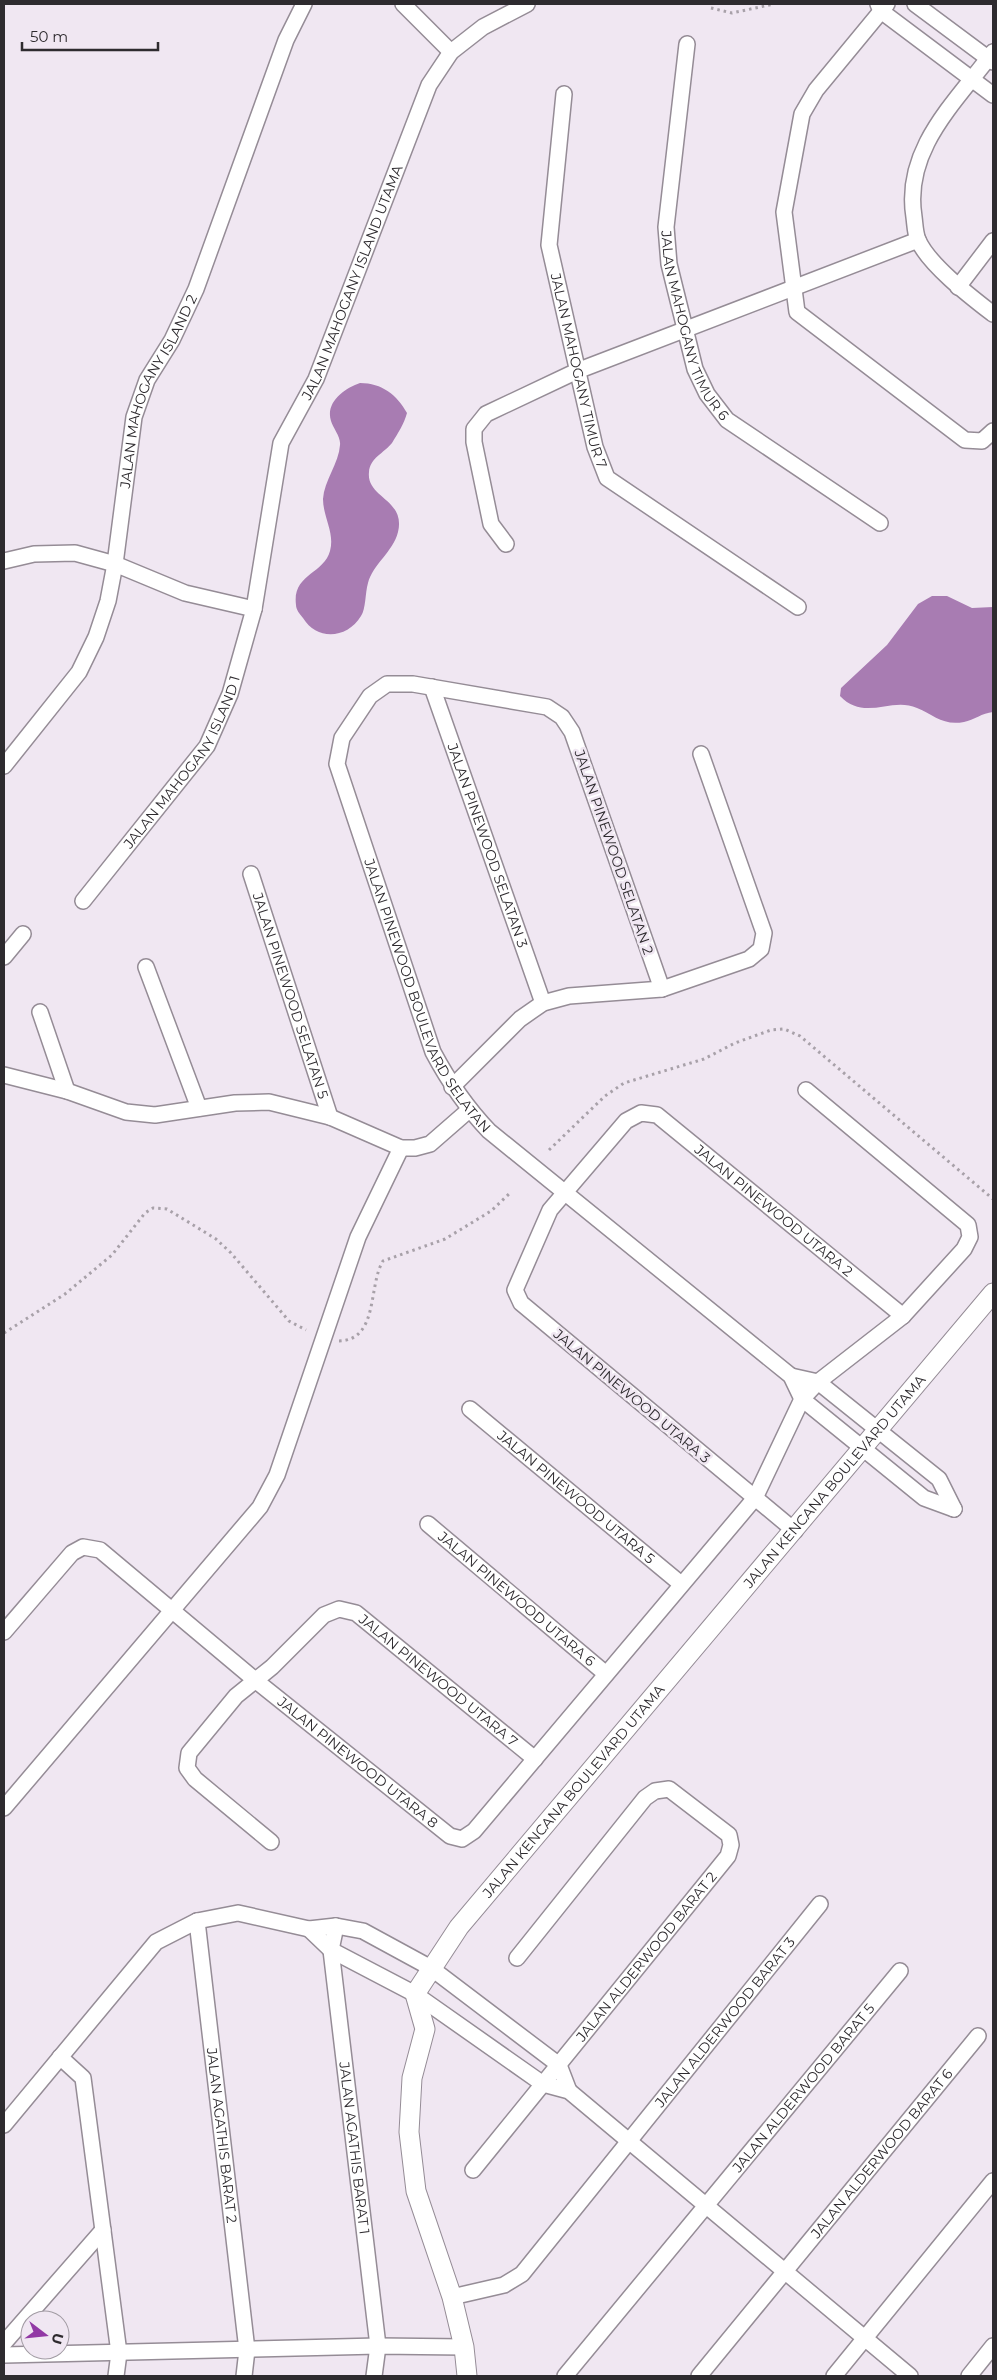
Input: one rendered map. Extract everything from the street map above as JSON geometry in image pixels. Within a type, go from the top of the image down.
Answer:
[{"type":"street","name":"JALAN MAHOGANY ISLAND 2","points":[[4,766],[79,672],[96,637],[108,601],[115,564],[134,417],[147,380],[172,340],[196,289],[286,40],[304,4]]},
{"type":"street","points":[[403,4],[451,52]]},
{"type":"street","name":"JALAN MAHOGANY ISLAND UTAMA","points":[[254,609],[281,442],[316,379],[429,84],[451,52],[483,27],[527,4]]},
{"type":"street","points":[[915,4],[992,58],[934,129],[920,156],[911,198],[918,240],[958,287],[993,314]]},
{"type":"street","points":[[993,95],[882,6],[816,90],[802,114],[784,212],[797,312],[965,440],[982,441],[993,430]]},
{"type":"street","name":"JALAN MAHOGANY TIMUR 6","points":[[687,44],[666,227],[670,264],[695,369],[708,394],[727,420],[880,523]]},
{"type":"street","name":"JALAN MAHOGANY TIMUR 7","points":[[564,94],[549,245],[595,447],[607,478],[798,606]]},
{"type":"street","points":[[506,544],[491,524],[474,442],[474,429],[486,414],[577,371],[684,328],[918,240]]},
{"type":"street","points":[[958,287],[993,241]]},
{"type":"street","points":[[4,561],[34,554],[75,553],[115,564],[185,593],[254,609]]},
{"type":"street","name":"JALAN MAHOGANY ISLAND 1","points":[[83,901],[208,746],[230,694],[254,609]]},
{"type":"street","name":"JALAN PINEWOOD BOULEVARD SELATAN","points":[[432,687],[414,684],[387,684],[370,696],[342,738],[337,764],[433,1052],[452,1087],[469,1110],[489,1131],[791,1376]]},
{"type":"street","name":"JALAN PINEWOOD SELATAN 2","points":[[432,687],[546,707],[562,717],[572,732],[662,989]]},
{"type":"street","name":"JALAN PINEWOOD SELATAN 3","points":[[432,687],[543,1003]]},
{"type":"street","points":[[452,1087],[520,1019],[543,1003],[569,996],[662,989],[749,959],[761,949],[764,933],[701,754]]},
{"type":"street","name":"JALAN PINEWOOD SELATAN 5","points":[[251,874],[330,1117]]},
{"type":"street","points":[[4,957],[22,934]]},
{"type":"street","points":[[146,967],[199,1108]]},
{"type":"street","points":[[40,1012],[67,1092]]},
{"type":"street","points":[[4,1075],[67,1092],[126,1112],[155,1115],[235,1103],[269,1102],[330,1117],[401,1148],[415,1148],[430,1144],[469,1110]]},
{"type":"street","points":[[535,1759],[755,1498],[802,1399],[818,1382],[903,1316],[964,1249],[970,1237],[968,1224],[806,1090]]},
{"type":"street","name":"JALAN PINEWOOD UTARA 2","points":[[565,1193],[626,1121],[641,1113],[657,1115],[903,1316]]},
{"type":"street","points":[[4,1808],[260,1507],[277,1475],[358,1237],[401,1148]]},
{"type":"street","name":"JALAN PINEWOOD UTARA 3","points":[[565,1193],[550,1210],[515,1290],[521,1303],[794,1531]]},
{"type":"street","name":"JALAN KENCANA BOULEVARD UTAMA","points":[[415,1994],[459,1927],[993,1293]]},
{"type":"street","points":[[791,1376],[818,1382],[939,1480],[954,1510],[924,1498],[802,1399],[791,1376]]},
{"type":"street","name":"JALAN PINEWOOD UTARA 5","points":[[470,1409],[681,1584]]},
{"type":"street","name":"JALAN PINEWOOD UTARA 6","points":[[428,1524],[606,1674]]},
{"type":"street","name":"JALAN PINEWOOD UTARA 8","points":[[4,1632],[72,1553],[83,1547],[100,1550],[255,1680],[450,1836],[462,1839],[474,1831],[535,1759]]},
{"type":"street","name":"JALAN PINEWOOD UTARA 7","points":[[255,1680],[272,1667],[324,1615],[339,1609],[356,1613],[535,1759]]},
{"type":"street","points":[[255,1680],[236,1696],[190,1753],[187,1768],[195,1779],[271,1842]]},
{"type":"street","name":"JALAN ALDERWOOD BARAT 2","points":[[474,2170],[728,1856],[731,1845],[729,1835],[669,1789],[655,1791],[645,1798],[517,1958]]},
{"type":"street","name":"JALAN ALDERWOOD BARAT 3","points":[[452,2296],[504,2286],[522,2274],[820,1904]]},
{"type":"street","points":[[4,2125],[156,1942],[197,1921],[238,1913],[309,1930],[336,1926],[363,1931],[431,1968],[559,2065],[569,2091]]},
{"type":"street","name":"JALAN AGATHIS BARAT 2","points":[[197,1921],[247,2350],[244,2376]]},
{"type":"street","name":"JALAN AGATHIS BARAT 1","points":[[336,1926],[331,1950],[378,2346],[374,2376]]},
{"type":"street","points":[[309,1930],[331,1950],[415,1994],[543,2084],[569,2091],[910,2376]]},
{"type":"street","name":"JALAN ALDERWOOD BARAT 5","points":[[564,2376],[900,1971]]},
{"type":"street","points":[[415,1994],[425,2029],[412,2078],[409,2132],[416,2190],[452,2296],[464,2347],[467,2376]]},
{"type":"street","name":"JALAN ALDERWOOD BARAT 6","points":[[699,2376],[978,2036]]},
{"type":"street","points":[[60,2057],[83,2078],[119,2353],[116,2376]]},
{"type":"street","points":[[834,2376],[993,2181]]},
{"type":"street","points":[[4,2343],[103,2230]]},
{"type":"street","points":[[4,2355],[378,2346],[464,2347]]},
{"type":"street","points":[[969,2376],[993,2346]]},
{"type":"path","points":[[711,8],[732,14],[757,10],[774,4]]},
{"type":"path","points":[[549,1150],[604,1096],[624,1084],[704,1059],[735,1043],[771,1030],[784,1029],[800,1036],[993,1199]]},
{"type":"path","points":[[338,1341],[346,1341],[358,1334],[368,1321],[377,1270],[383,1261],[445,1239],[491,1211],[509,1194]]},
{"type":"path","points":[[4,1333],[72,1289],[112,1255],[145,1213],[154,1208],[167,1209],[216,1239],[231,1253],[289,1321],[306,1330]]},
{"type":"shaded area","points":[[360,383],[375,385],[388,391],[399,401],[407,413],[403,425],[392,443],[375,459],[369,472],[373,488],[392,505],[396,512],[399,521],[398,532],[392,546],[371,576],[361,616],[355,624],[340,633],[324,634],[316,631],[299,613],[296,607],[296,595],[303,580],[322,565],[330,551],[331,538],[323,499],[340,445],[331,421],[331,408],[343,392]]},
{"type":"shaded area","points":[[932,596],[947,596],[972,608],[993,607],[993,712],[957,723],[944,721],[907,705],[859,707],[849,703],[840,696],[841,688],[887,645],[918,604]]}]
